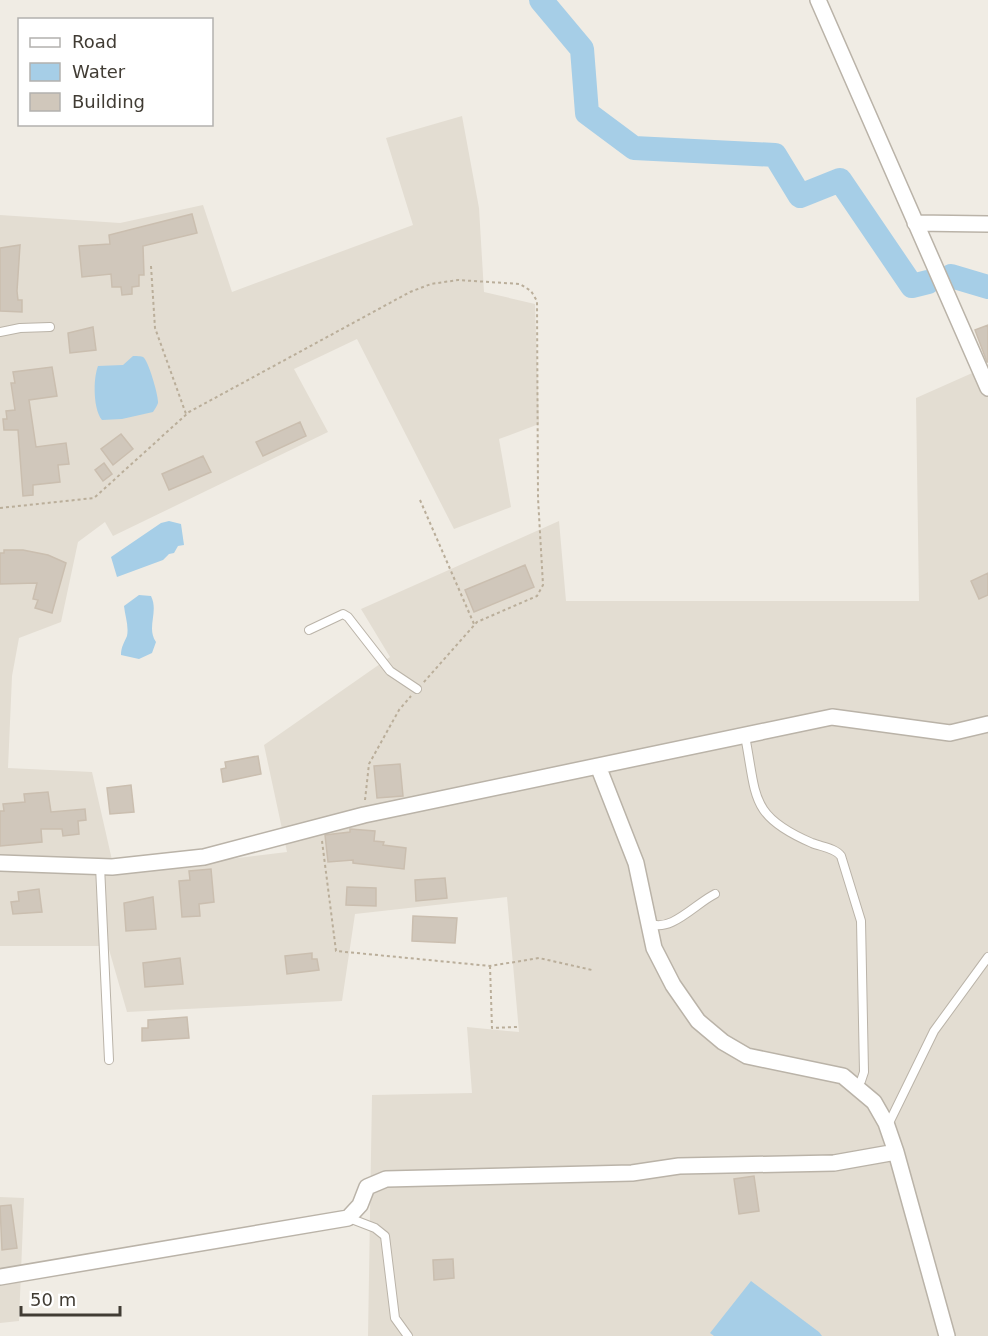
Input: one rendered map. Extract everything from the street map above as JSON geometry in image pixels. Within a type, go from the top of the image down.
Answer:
[{"type":"street","points":[[818,0],[988,388]]},
{"type":"street","points":[[915,223],[988,224]]},
{"type":"street","points":[[0,863],[100,866],[204,857],[364,815],[832,717],[950,733],[988,724]]},
{"type":"street","points":[[598,766],[636,863],[654,948],[673,985],[698,1021],[723,1042],[747,1056],[843,1076],[874,1102],[887,1126],[896,1152],[947,1336]]},
{"type":"street","points":[[0,1277],[348,1218],[360,1205],[367,1187],[386,1179],[632,1173],[679,1166],[834,1163],[896,1152]]},
{"type":"lane","points":[[0,332],[20,328],[50,327]]},
{"type":"lane","points":[[309,630],[343,614],[348,617],[390,671],[417,689]]},
{"type":"lane","points":[[745,736],[757,797],[766,815],[773,823],[812,843],[836,850],[841,856],[861,921],[864,1072],[861,1081],[855,1085]]},
{"type":"lane","points":[[100,866],[109,1060]]},
{"type":"lane","points":[[647,921],[658,926],[668,925],[699,902],[715,894]]},
{"type":"lane","points":[[887,1126],[934,1031],[988,957]]},
{"type":"lane","points":[[348,1218],[375,1228],[385,1236],[392,1308],[395,1318],[408,1336]]},
{"type":"path","points":[[151,266],[155,328],[187,415]]},
{"type":"path","points":[[0,508],[94,498],[187,415],[410,292],[431,284],[458,280],[519,284],[531,291],[537,301],[538,314],[538,498],[543,585],[537,596],[475,625],[399,710],[369,764],[364,815]]},
{"type":"path","points":[[420,500],[475,625]]},
{"type":"path","points":[[320,826],[336,951],[490,966],[539,958],[592,970]]},
{"type":"path","points":[[490,966],[492,1028],[518,1027]]},
{"type":"shaded area","points":[[462,116],[479,208],[484,292],[535,304],[539,424],[499,439],[511,507],[454,529],[357,339],[294,369],[328,432],[113,536],[105,522],[78,542],[61,622],[19,638],[12,676],[8,768],[92,772],[112,860],[0,857],[0,215],[120,223],[203,205],[232,292],[413,225],[386,138]]},
{"type":"shaded area","points":[[988,366],[988,1336],[368,1336],[372,1095],[472,1093],[467,1027],[519,1032],[507,897],[355,914],[342,1001],[127,1012],[108,946],[0,946],[0,869],[102,875],[287,852],[264,745],[390,657],[361,609],[559,521],[566,601],[919,601],[916,398]]},
{"type":"shaded area","points":[[0,1197],[24,1198],[19,1321],[0,1323]]},
{"type":"water","points":[[133,356],[143,357],[148,364],[158,403],[153,412],[122,419],[102,420],[97,409],[95,394],[98,366],[123,365]]},
{"type":"water","points":[[169,521],[181,524],[184,545],[178,546],[174,553],[169,554],[163,560],[117,577],[111,557],[161,523]]},
{"type":"water","points":[[139,595],[151,596],[154,608],[152,631],[156,642],[152,653],[139,659],[121,655],[127,636],[124,606]]},
{"type":"water","points":[[751,1281],[822,1336],[714,1336],[710,1333]]},
{"type":"building","points":[[192,214],[197,233],[143,246],[144,275],[139,275],[139,286],[132,287],[132,294],[122,295],[121,287],[112,287],[111,274],[82,277],[79,246],[110,244],[109,235]]},
{"type":"building","points":[[20,245],[17,291],[18,300],[22,300],[22,312],[0,311],[0,248]]},
{"type":"building","points":[[988,325],[988,362],[987,362],[975,330]]},
{"type":"building","points":[[93,327],[96,350],[70,353],[68,333]]},
{"type":"building","points":[[52,367],[57,396],[29,400],[36,447],[66,443],[69,464],[58,465],[60,482],[33,485],[33,495],[23,496],[18,430],[4,430],[3,419],[7,419],[6,411],[15,410],[11,383],[15,383],[13,372]]},
{"type":"building","points":[[300,422],[306,436],[263,456],[256,442]]},
{"type":"building","points":[[121,434],[133,449],[113,465],[101,449]]},
{"type":"building","points":[[203,456],[211,472],[169,490],[162,474]]},
{"type":"building","points":[[104,463],[112,474],[103,481],[95,470]]},
{"type":"building","points":[[4,550],[23,550],[48,555],[66,563],[52,613],[35,608],[38,600],[33,599],[37,583],[0,584],[0,553],[4,553]]},
{"type":"building","points":[[525,565],[534,587],[474,612],[465,590]]},
{"type":"building","points":[[988,573],[988,595],[979,599],[971,581]]},
{"type":"building","points":[[258,756],[261,774],[223,782],[221,769],[226,768],[225,762]]},
{"type":"building","points":[[400,764],[403,796],[377,798],[374,766]]},
{"type":"building","points":[[131,785],[134,812],[110,814],[107,788]]},
{"type":"building","points":[[48,792],[51,812],[85,809],[86,820],[78,821],[79,834],[63,836],[62,829],[41,829],[42,842],[0,846],[0,811],[4,811],[3,804],[25,802],[24,794]]},
{"type":"building","points":[[350,829],[375,831],[374,841],[384,842],[383,845],[406,848],[404,869],[353,863],[353,860],[328,862],[325,835],[350,832]]},
{"type":"building","points":[[211,869],[214,902],[199,904],[200,916],[182,917],[179,881],[190,880],[189,871]]},
{"type":"building","points":[[445,878],[447,898],[416,901],[415,880]]},
{"type":"building","points":[[347,887],[376,888],[376,906],[346,905]]},
{"type":"building","points":[[39,889],[42,912],[13,914],[11,902],[19,901],[18,892]]},
{"type":"building","points":[[153,897],[156,929],[126,931],[124,903]]},
{"type":"building","points":[[413,916],[457,918],[455,943],[412,941]]},
{"type":"building","points":[[312,953],[312,959],[317,959],[319,970],[287,974],[285,956]]},
{"type":"building","points":[[180,958],[183,984],[145,987],[143,963]]},
{"type":"building","points":[[187,1017],[189,1038],[142,1041],[142,1028],[148,1028],[148,1020]]},
{"type":"building","points":[[754,1176],[759,1211],[739,1214],[734,1179]]},
{"type":"building","points":[[11,1205],[17,1248],[2,1250],[0,1206]]},
{"type":"building","points":[[453,1259],[454,1278],[434,1280],[433,1260]]},
{"type":"waterway","points":[[541,0],[582,49],[587,113],[634,148],[775,155],[800,196],[840,180],[912,286],[928,282]]},
{"type":"waterway","points":[[951,276],[988,287]]}]
